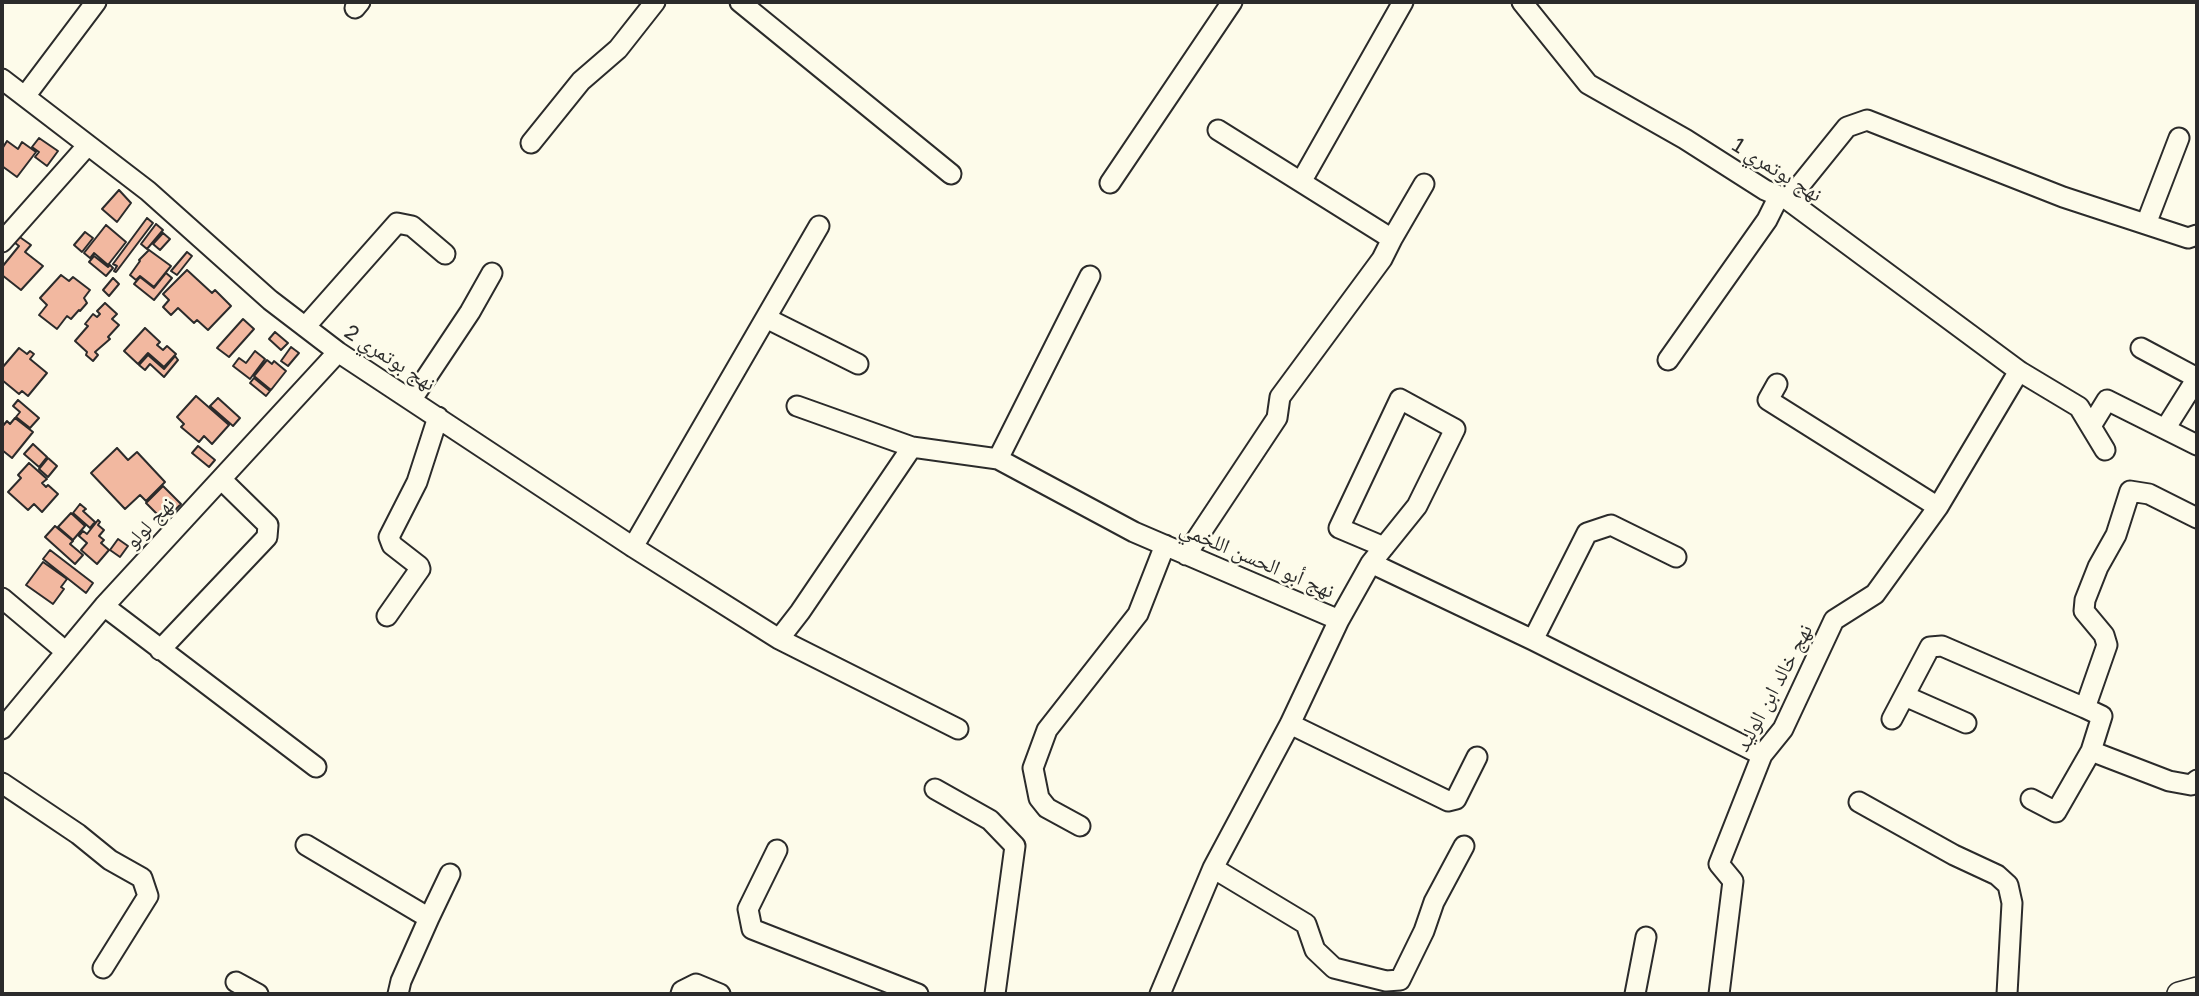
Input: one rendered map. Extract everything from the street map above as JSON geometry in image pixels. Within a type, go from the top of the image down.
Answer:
[{"type":"main road","points":[[2179,994],[2197,989]]},
{"type":"street","points":[[26,96],[96,2]]},
{"type":"street","points":[[531,143],[581,81],[618,49],[655,2]]},
{"type":"street","points":[[740,2],[951,174]]},
{"type":"street","points":[[1110,183],[1232,2]]},
{"type":"street","points":[[1301,182],[1403,2]]},
{"type":"street","name":"نهج بوتمري 1","points":[[1522,2],[1588,84],[1685,139],[1765,190],[1783,198],[2019,371],[2079,407],[2105,450]]},
{"type":"street","name":"نهج بوتمري 2","points":[[2,79],[148,191],[270,300],[338,352],[633,547],[779,639],[958,729]]},
{"type":"street","points":[[1668,360],[1783,198],[1847,127],[1867,120],[2063,197],[2188,238],[2197,236]]},
{"type":"street","points":[[1218,130],[1392,239]]},
{"type":"street","points":[[2146,224],[2179,138]]},
{"type":"street","points":[[2,242],[87,146]]},
{"type":"street","points":[[1186,555],[1277,418],[1280,397],[1382,259],[1424,184]]},
{"type":"street","points":[[305,327],[397,223],[412,226],[445,254]]},
{"type":"street","points":[[633,547],[819,226]]},
{"type":"street","points":[[412,399],[492,273]]},
{"type":"street","points":[[998,458],[1090,276]]},
{"type":"street","points":[[766,318],[858,363]]},
{"type":"street","points":[[2141,348],[2197,378],[2165,429]]},
{"type":"street","name":"نهج لولو","points":[[2,729],[104,606],[338,352]]},
{"type":"street","name":"نهج خالد ابن الوليد","points":[[1719,994],[1733,881],[1719,864],[1762,755],[1783,729],[1835,620],[1875,594],[1938,508],[2019,371]]},
{"type":"street","points":[[1777,384],[1768,400],[1938,508]]},
{"type":"street","name":"نهج أبو الحسن اللخمي","points":[[797,406],[912,447],[998,458],[1134,532],[1339,620],[1371,563],[1384,547],[1417,506],[1455,429],[1400,399],[1339,528],[1384,547]]},
{"type":"street","points":[[2091,426],[2107,400],[2197,445]]},
{"type":"street","points":[[387,616],[420,569],[392,545],[389,537],[416,482],[438,417]]},
{"type":"street","points":[[779,639],[912,447]]},
{"type":"street","points":[[160,650],[267,537],[268,525],[222,480]]},
{"type":"street","points":[[2085,708],[2107,645],[2104,635],[2084,611],[2085,600],[2098,567],[2116,535],[2130,491],[2149,494],[2197,518]]},
{"type":"street","points":[[1533,640],[1587,533],[1611,524],[1676,557]]},
{"type":"street","points":[[1080,826],[1046,808],[1039,798],[1033,768],[1047,730],[1138,614],[1165,545]]},
{"type":"street","points":[[1371,563],[1533,640],[1762,755]]},
{"type":"street","points":[[2,598],[65,651]]},
{"type":"street","points":[[104,606],[317,767]]},
{"type":"street","points":[[1160,994],[1213,868],[1290,724],[1339,620]]},
{"type":"street","points":[[1892,719],[1930,647],[1941,646],[2102,716],[2091,751],[2056,812],[2031,799]]},
{"type":"street","points":[[1905,696],[1966,723]]},
{"type":"street","points":[[1290,724],[1448,801],[1456,799],[1477,757]]},
{"type":"street","points":[[2091,751],[2169,781],[2191,785],[2197,780]]},
{"type":"street","points":[[2,783],[78,834],[110,860],[142,878],[148,896],[103,968]]},
{"type":"street","points":[[935,789],[990,820],[1015,846],[995,994]]},
{"type":"street","points":[[1859,802],[1954,855],[1997,875],[2008,885],[2012,904],[2007,994]]},
{"type":"street","points":[[306,845],[429,918]]},
{"type":"street","points":[[1213,868],[1306,924],[1315,950],[1334,968],[1386,981],[1400,980],[1434,902],[1464,846]]},
{"type":"street","points":[[777,850],[748,909],[752,929],[918,994]]},
{"type":"street","points":[[398,994],[401,981],[450,874]]},
{"type":"street","points":[[1635,994],[1646,937]]},
{"type":"street","points":[[236,982],[258,994]]},
{"type":"street","points":[[681,994],[682,990],[696,984],[720,994]]},
{"type":"building","points":[[39,138],[58,151],[47,166],[35,157],[39,152],[32,147]]},
{"type":"building","points":[[7,141],[18,149],[22,142],[36,152],[17,177],[2,166],[2,149]]},
{"type":"building","points":[[119,190],[131,203],[117,222],[102,209]]},
{"type":"building","points":[[147,218],[153,223],[116,272],[114,271],[117,266],[113,264]]},
{"type":"building","points":[[156,224],[163,230],[147,249],[141,244]]},
{"type":"building","points":[[106,225],[126,242],[108,265],[94,253],[90,258],[84,253]]},
{"type":"building","points":[[85,232],[93,238],[82,252],[74,245]]},
{"type":"building","points":[[14,233],[31,245],[25,252],[43,266],[21,290],[2,275],[2,267],[19,246],[10,239]]},
{"type":"building","points":[[163,233],[170,239],[160,250],[153,244]]},
{"type":"building","points":[[149,250],[171,266],[154,287],[140,276],[136,280],[130,275]]},
{"type":"building","points":[[187,252],[192,256],[177,275],[171,271]]},
{"type":"building","points":[[94,256],[113,268],[106,276],[89,262]]},
{"type":"building","points":[[187,270],[212,293],[215,290],[231,306],[208,330],[197,320],[194,323],[178,308],[171,315],[163,307],[169,300],[163,294]]},
{"type":"building","points":[[166,273],[172,278],[154,300],[134,284],[140,277],[154,288]]},
{"type":"building","points":[[61,275],[69,281],[73,277],[90,290],[84,298],[87,303],[71,319],[67,316],[57,329],[39,315],[47,305],[40,298]]},
{"type":"building","points":[[113,278],[119,284],[109,296],[103,290]]},
{"type":"building","points":[[105,303],[117,314],[112,319],[119,325],[108,337],[110,339],[95,352],[98,355],[93,361],[75,341],[88,326],[85,324],[93,314],[97,317],[100,314],[97,311]]},
{"type":"building","points":[[243,319],[254,329],[229,357],[217,348]]},
{"type":"building","points":[[145,328],[160,342],[157,345],[163,350],[167,346],[176,354],[164,367],[148,353],[138,364],[124,351]]},
{"type":"building","points":[[275,332],[288,343],[281,350],[269,339]]},
{"type":"building","points":[[291,347],[299,353],[288,366],[281,361]]},
{"type":"building","points":[[19,348],[27,354],[30,351],[34,354],[30,359],[47,373],[28,396],[22,391],[19,394],[2,380],[2,368]]},
{"type":"building","points":[[255,351],[265,359],[250,379],[233,366],[239,358],[246,363]]},
{"type":"building","points":[[148,355],[164,369],[175,356],[178,360],[164,377],[150,364],[145,370],[139,365]]},
{"type":"building","points":[[267,360],[272,364],[274,361],[286,371],[271,390],[254,376]]},
{"type":"building","points":[[254,378],[270,391],[266,396],[250,383]]},
{"type":"building","points":[[196,396],[229,425],[212,444],[204,436],[199,442],[181,427],[184,424],[177,417]]},
{"type":"building","points":[[218,398],[240,418],[233,426],[210,406]]},
{"type":"building","points":[[18,400],[39,418],[30,428],[16,417],[20,412],[13,406]]},
{"type":"building","points":[[15,418],[33,432],[12,458],[2,450],[2,427]]},
{"type":"building","points":[[33,444],[47,457],[39,467],[24,454]]},
{"type":"building","points":[[198,446],[215,460],[209,467],[192,453]]},
{"type":"building","points":[[117,448],[128,460],[137,452],[165,482],[146,501],[140,495],[125,509],[91,473]]},
{"type":"building","points":[[48,458],[57,466],[48,477],[39,469]]},
{"type":"building","points":[[29,463],[47,479],[42,483],[58,494],[42,512],[34,504],[28,510],[8,492],[21,478],[18,475]]},
{"type":"building","points":[[163,486],[181,504],[164,521],[146,503]]},
{"type":"building","points":[[80,504],[86,509],[83,511],[95,522],[90,528],[73,513]]},
{"type":"building","points":[[71,513],[85,526],[73,540],[58,527]]},
{"type":"building","points":[[98,520],[98,525],[104,530],[99,536],[104,540],[101,543],[109,550],[97,564],[81,550],[87,543],[79,536],[83,531],[87,534]]},
{"type":"building","points":[[55,526],[73,541],[70,544],[83,555],[75,564],[45,537]]},
{"type":"building","points":[[118,539],[128,546],[120,557],[110,550]]},
{"type":"building","points":[[50,550],[93,583],[86,593],[43,559]]},
{"type":"building","points":[[43,562],[67,579],[61,587],[64,589],[53,604],[26,585]]}]
